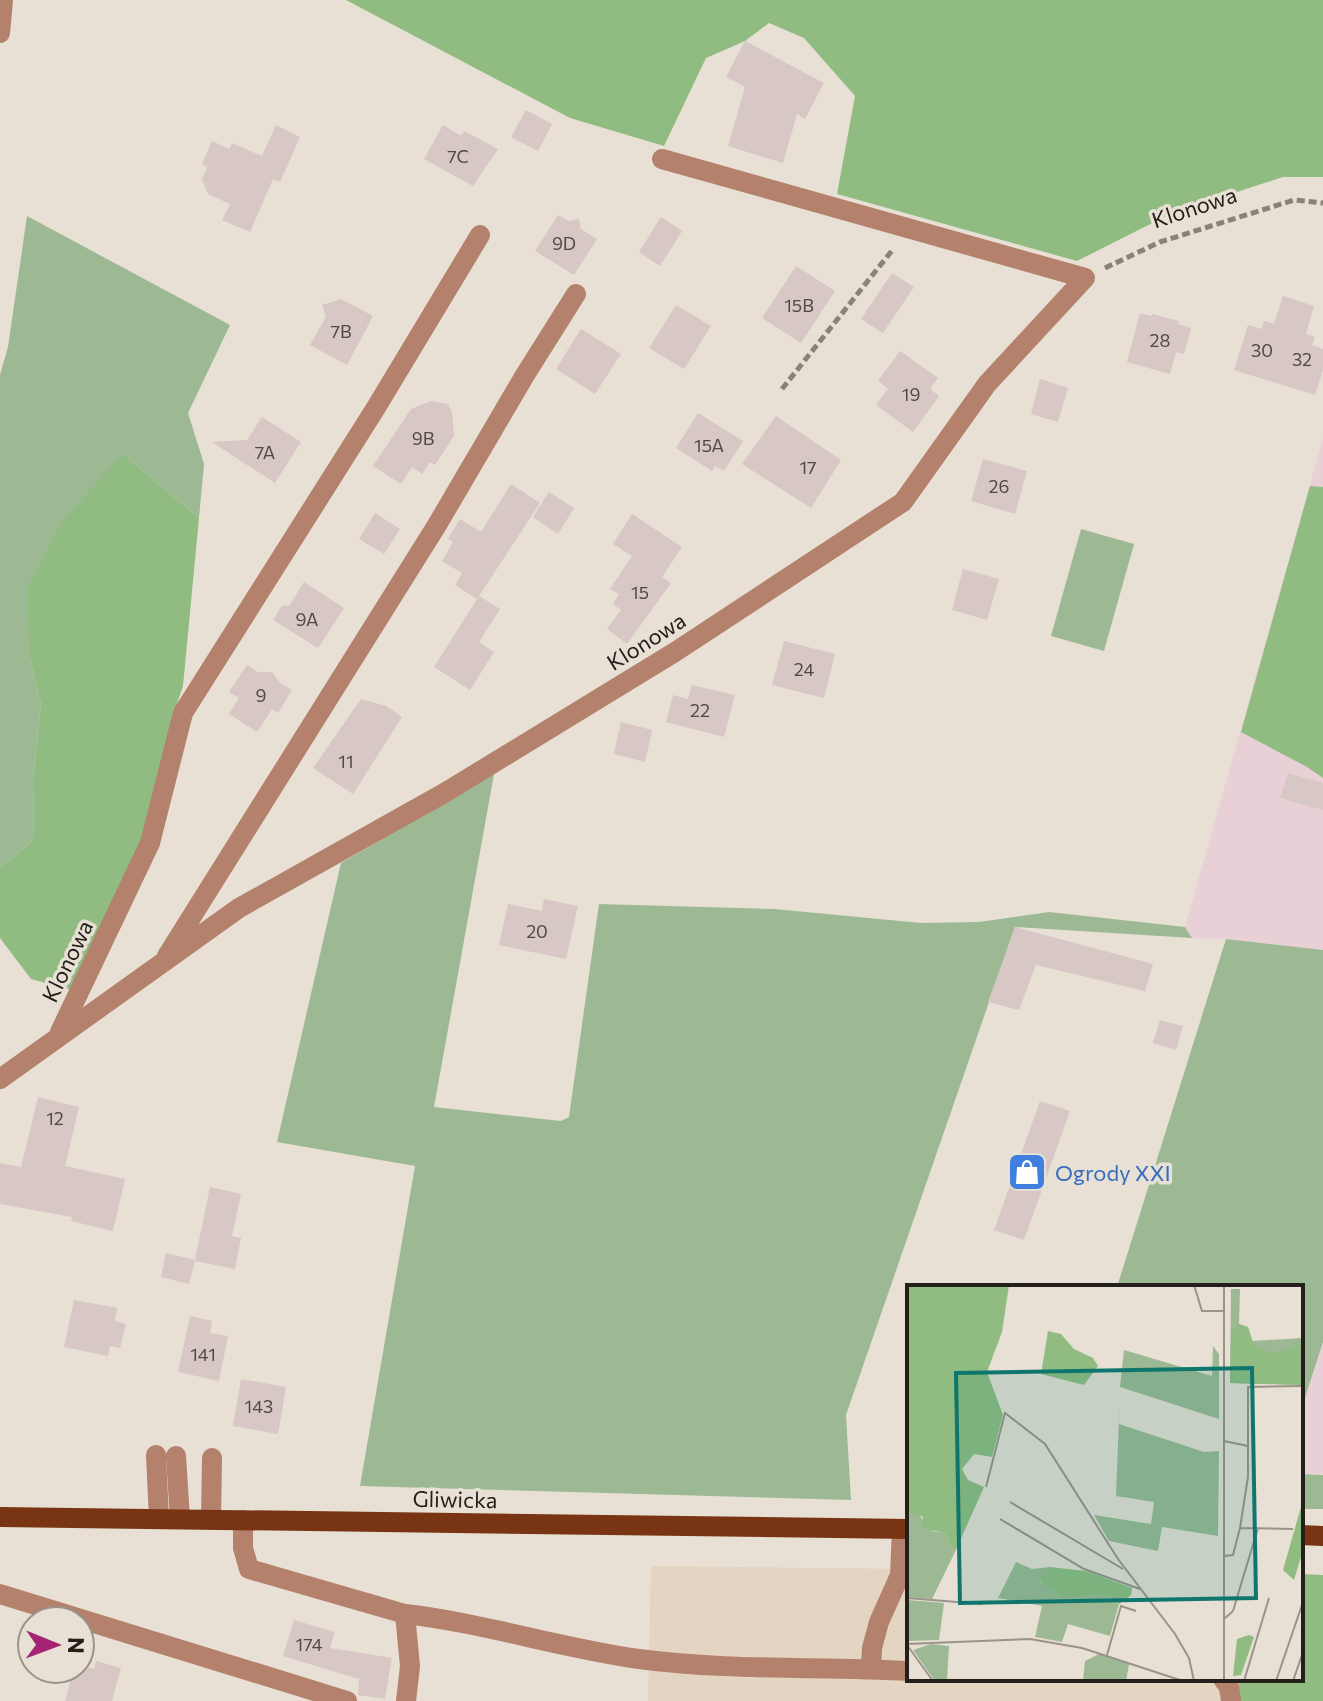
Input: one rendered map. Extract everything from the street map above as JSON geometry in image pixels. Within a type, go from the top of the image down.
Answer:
[{"type":"main road","name":"Gliwicka","points":[[0,1517],[906,1529]]},
{"type":"main road","points":[[1303,1535],[1323,1536]]},
{"type":"street","points":[[0,33],[3,0]]},
{"type":"street","points":[[662,159],[1085,278]]},
{"type":"street","name":"Klonowa","points":[[58,1036],[150,843],[183,713],[377,406],[480,235]]},
{"type":"street","name":"Klonowa","points":[[0,1079],[239,908],[446,792],[675,652],[903,502],[987,384],[1085,278]]},
{"type":"street","name":"Klonowa","points":[[162,963],[437,525],[576,294]]},
{"type":"street","points":[[166,1455],[169,1519]]},
{"type":"street","points":[[211,1520],[212,1458]]},
{"type":"street","points":[[243,1520],[243,1548],[249,1569],[405,1614],[452,1619],[562,1646],[641,1659],[697,1664],[907,1671]]},
{"type":"street","points":[[871,1669],[872,1648],[879,1622],[900,1575],[906,1529]]},
{"type":"street","points":[[0,1594],[347,1701]]},
{"type":"street","points":[[405,1614],[410,1666],[406,1701]]},
{"type":"street","points":[[1224,1681],[1229,1687],[1231,1701]]},
{"type":"path","name":"Klonowa","points":[[1085,278],[1160,242],[1294,200],[1323,203]]},
{"type":"path","points":[[782,389],[909,228]]},
{"type":"shaded area","points":[[1323,438],[1323,950],[1192,938],[1185,927]]},
{"type":"shaded area","points":[[1323,1342],[1323,1474],[1303,1474],[1303,1404]]},
{"type":"shaded area","points":[[651,1566],[907,1569],[907,1681],[1239,1681],[1238,1701],[648,1701]]},
{"type":"green space","points":[[346,0],[1323,0],[1323,177],[1283,177],[1190,204],[1077,261],[837,194],[855,96],[804,38],[769,23],[745,41],[706,58],[664,146],[570,118]]},
{"type":"green space","points":[[27,216],[230,325],[188,413],[204,464],[199,518],[123,454],[30,660],[41,704],[33,780],[34,840],[0,868],[0,375],[8,347]]},
{"type":"green space","points":[[123,454],[199,518],[183,686],[171,722],[139,853],[72,990],[31,979],[0,938],[0,868],[34,840],[33,780],[41,704],[30,660],[27,588],[64,519]]},
{"type":"green space","points":[[1310,486],[1323,487],[1323,778],[1241,732]]},
{"type":"green space","points":[[1081,529],[1134,544],[1104,651],[1051,636]]},
{"type":"green space","points":[[494,774],[434,1107],[561,1121],[569,1117],[599,904],[774,909],[921,923],[979,922],[1049,912],[1185,927],[1192,938],[1015,927],[846,1415],[851,1500],[360,1486],[415,1166],[277,1142],[341,863]]},
{"type":"green space","points":[[1226,939],[1323,950],[1323,1342],[1303,1404],[1303,1285],[1118,1285]]},
{"type":"green space","points":[[1303,1474],[1323,1475],[1323,1509],[1303,1509]]},
{"type":"green space","points":[[1303,1574],[1323,1575],[1323,1701],[1238,1701],[1239,1681],[1303,1681]]},
{"type":"building","points":[[745,41],[824,83],[805,119],[797,114],[783,163],[728,146],[745,87],[726,77]]},
{"type":"building","points":[[526,110],[552,124],[538,151],[511,137]]},
{"type":"building","points":[[276,125],[300,137],[280,182],[273,179],[250,232],[222,220],[230,204],[208,194],[202,179],[207,167],[202,164],[212,141],[229,149],[232,143],[262,156]]},
{"type":"building","points":[[443,125],[461,136],[464,131],[498,149],[473,186],[424,159]]},
{"type":"building","points":[[558,215],[569,221],[579,219],[581,229],[597,239],[574,275],[535,251]]},
{"type":"building","points":[[661,217],[682,231],[660,266],[639,252]]},
{"type":"building","points":[[796,266],[835,291],[801,343],[762,318]]},
{"type":"building","points":[[892,273],[914,287],[883,333],[861,319]]},
{"type":"building","points":[[1283,296],[1314,306],[1306,334],[1315,337],[1312,345],[1323,349],[1323,370],[1315,395],[1234,370],[1248,325],[1261,329],[1264,321],[1274,324]]},
{"type":"building","points":[[341,299],[373,316],[347,365],[310,345],[326,317],[322,305]]},
{"type":"building","points":[[676,305],[711,326],[684,369],[649,348]]},
{"type":"building","points":[[1140,313],[1179,321],[1178,324],[1191,328],[1184,354],[1176,352],[1170,374],[1127,362]]},
{"type":"building","points":[[581,329],[621,354],[595,394],[556,369]]},
{"type":"building","points":[[900,351],[938,378],[930,389],[939,396],[913,432],[876,405],[888,389],[878,381]]},
{"type":"building","points":[[1040,379],[1068,388],[1058,422],[1031,414]]},
{"type":"building","points":[[431,401],[448,404],[454,436],[435,465],[430,462],[422,474],[412,467],[401,484],[373,466],[411,409]]},
{"type":"building","points":[[698,413],[743,441],[724,471],[715,466],[712,471],[676,448]]},
{"type":"building","points":[[776,416],[841,460],[811,508],[742,464]]},
{"type":"building","points":[[262,417],[301,442],[275,483],[212,442],[247,440]]},
{"type":"building","points":[[983,459],[1027,471],[1015,514],[971,501]]},
{"type":"building","points":[[511,484],[540,503],[479,596],[500,609],[479,642],[494,652],[470,690],[434,667],[477,599],[455,585],[462,573],[442,561],[453,542],[448,539],[460,519],[481,532]]},
{"type":"building","points":[[549,492],[574,508],[558,534],[533,517]]},
{"type":"building","points":[[375,513],[400,529],[384,554],[359,539]]},
{"type":"building","points":[[632,514],[682,547],[662,577],[671,583],[627,644],[607,629],[621,610],[613,604],[619,594],[610,589],[632,556],[613,544]]},
{"type":"building","points":[[963,569],[999,579],[987,620],[952,610]]},
{"type":"building","points":[[304,582],[344,608],[318,648],[273,620],[282,606],[290,605]]},
{"type":"building","points":[[784,641],[835,654],[824,698],[772,685]]},
{"type":"building","points":[[247,665],[258,672],[272,672],[280,683],[292,690],[278,713],[272,709],[257,732],[229,714],[239,698],[229,692]]},
{"type":"building","points":[[692,685],[735,695],[724,737],[666,722],[673,695],[688,699]]},
{"type":"building","points":[[361,699],[386,706],[402,717],[353,794],[313,768]]},
{"type":"building","points":[[621,722],[652,730],[645,762],[614,754]]},
{"type":"building","points":[[1288,773],[1323,783],[1323,810],[1280,798]]},
{"type":"building","points":[[544,899],[578,906],[566,959],[499,945],[508,904],[542,911]]},
{"type":"building","points":[[1015,927],[1153,964],[1145,991],[1036,965],[1019,1010],[988,1002]]},
{"type":"building","points":[[1160,1020],[1183,1026],[1176,1050],[1153,1043]]},
{"type":"building","points":[[38,1097],[79,1107],[65,1166],[125,1179],[113,1231],[71,1221],[72,1217],[0,1204],[0,1163],[21,1167]]},
{"type":"building","points":[[1040,1101],[1070,1111],[1024,1240],[994,1230]]},
{"type":"building","points":[[210,1187],[241,1194],[232,1236],[241,1238],[235,1269],[195,1261],[189,1284],[161,1277],[166,1253],[195,1260]]},
{"type":"building","points":[[74,1300],[117,1308],[115,1321],[126,1324],[120,1348],[110,1346],[108,1356],[64,1347]]},
{"type":"building","points":[[190,1316],[212,1321],[210,1333],[228,1336],[219,1381],[178,1372]]},
{"type":"building","points":[[241,1379],[286,1387],[278,1434],[233,1426]]},
{"type":"building","points":[[294,1620],[335,1632],[330,1648],[392,1658],[385,1699],[358,1695],[359,1679],[283,1656]]},
{"type":"building","points":[[96,1661],[121,1668],[112,1701],[65,1701],[70,1685],[96,1685]]},
{"type":"place","name":"Ogrody XXI","points":[[1027,1172]]}]
